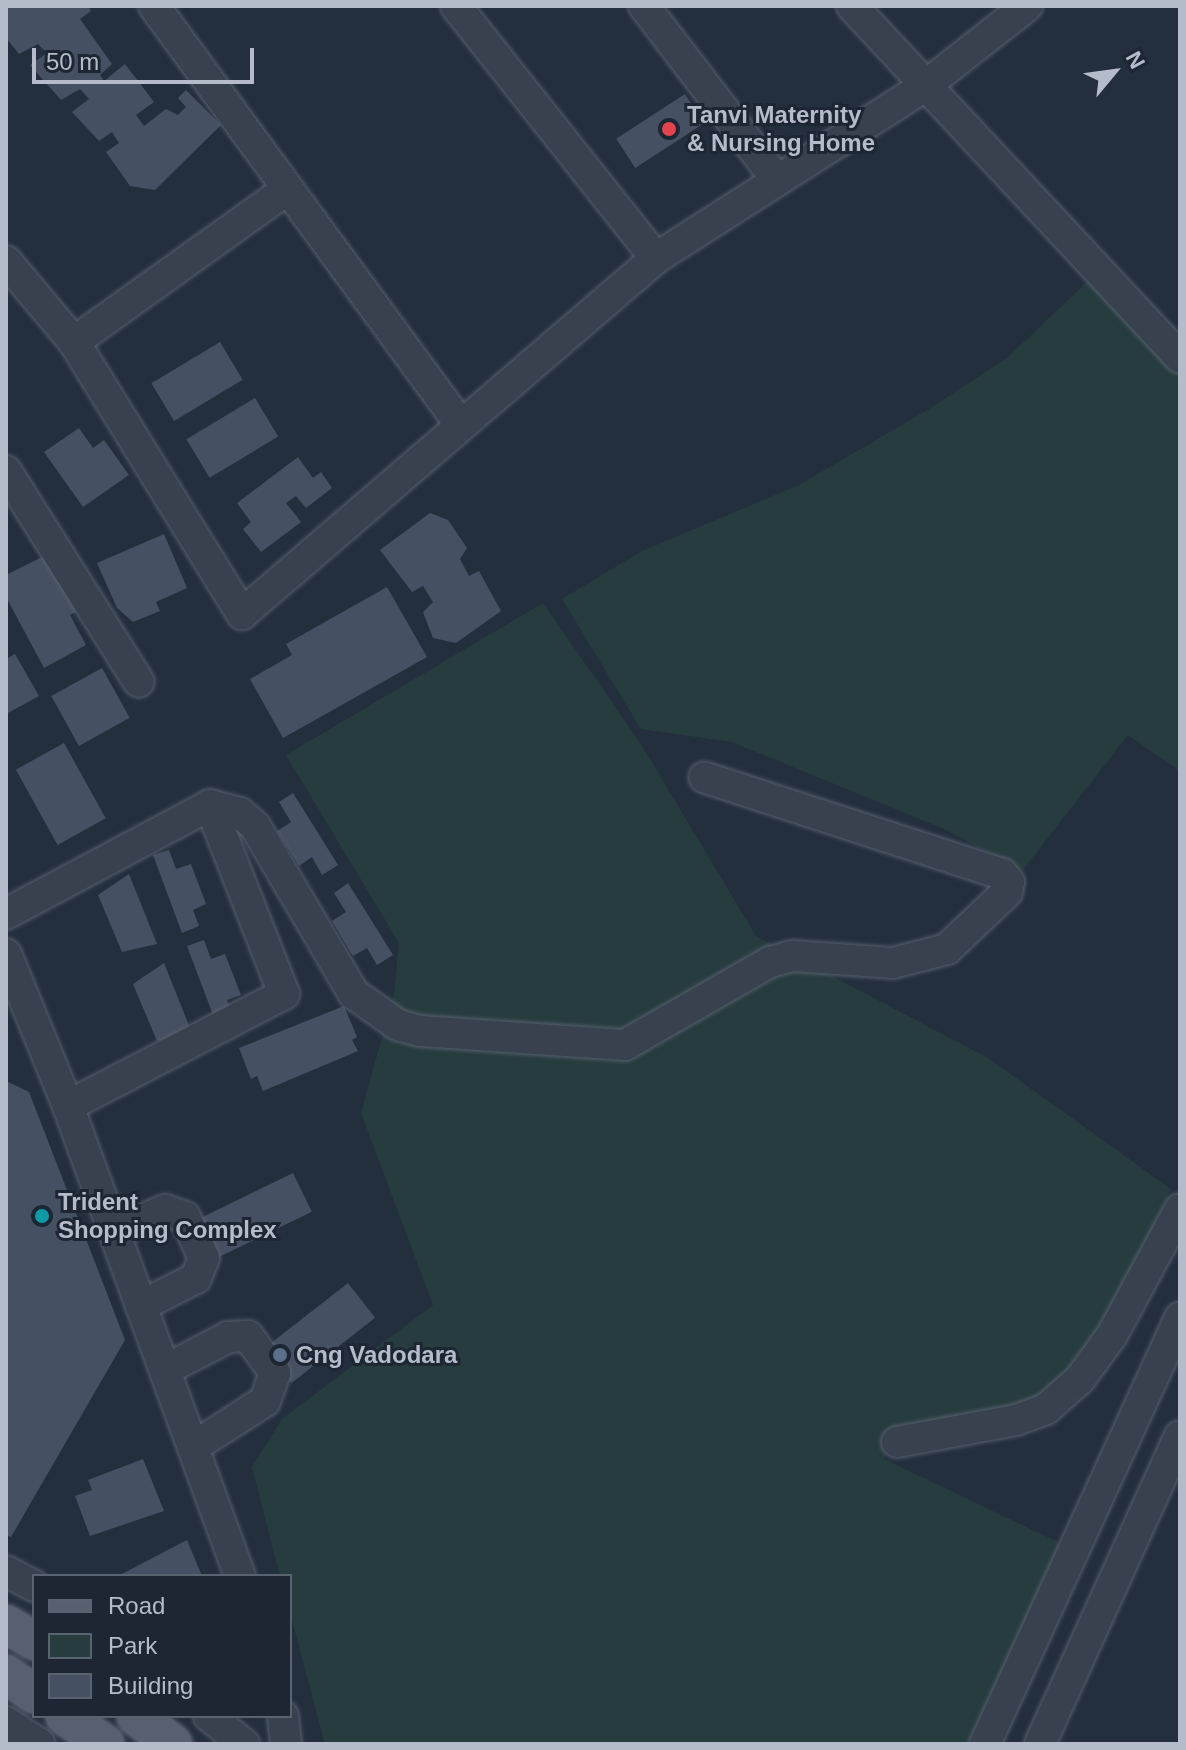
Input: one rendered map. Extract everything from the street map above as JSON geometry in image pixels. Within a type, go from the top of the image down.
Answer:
[{"type":"main road","points":[[6,1624],[32,1640]]},
{"type":"main road","points":[[6,1674],[32,1693]]},
{"type":"main road","points":[[68,1718],[105,1744]]},
{"type":"main road","points":[[139,1718],[173,1744]]},
{"type":"street","points":[[154,6],[460,424]]},
{"type":"street","points":[[456,6],[656,258]]},
{"type":"street","points":[[644,6],[777,180]]},
{"type":"street","points":[[852,6],[1180,358]]},
{"type":"street","points":[[6,261],[74,342],[242,614],[656,258],[925,86],[1027,6]]},
{"type":"street","points":[[74,342],[288,189]]},
{"type":"street","points":[[6,471],[139,682]]},
{"type":"street","points":[[6,914],[210,805],[240,813],[255,826],[354,994],[398,1025],[420,1031],[625,1045],[770,962],[793,956],[893,963],[947,949],[1007,892],[1009,882],[1002,874],[704,777]]},
{"type":"street","points":[[68,1106],[284,994],[210,805]]},
{"type":"street","points":[[6,954],[68,1106],[239,1574]]},
{"type":"street","points":[[897,1442],[1016,1420],[1046,1409],[1080,1379],[1112,1335],[1180,1209]]},
{"type":"street","points":[[114,1232],[165,1210],[185,1217],[204,1258],[196,1278],[141,1306]]},
{"type":"street","points":[[985,1744],[1180,1318]]},
{"type":"street","points":[[165,1370],[228,1337],[248,1336],[275,1373],[265,1401],[193,1447]]},
{"type":"street","points":[[1040,1744],[1177,1443],[1128,1431]]},
{"type":"street","points":[[6,1571],[32,1585]]},
{"type":"street","points":[[1039,1625],[1084,1648]]},
{"type":"street","points":[[212,1718],[244,1744]]},
{"type":"street","points":[[283,1718],[286,1744]]},
{"type":"street","points":[[6,1722],[40,1744]]},
{"type":"green space","points":[[1090,279],[1180,375],[1180,771],[1128,735],[1022,871],[944,829],[732,742],[641,729],[562,599],[642,551],[799,485],[929,409],[1008,357]]},
{"type":"green space","points":[[543,603],[641,744],[756,936],[988,1058],[1171,1189],[1116,1310],[1066,1383],[1002,1416],[899,1425],[884,1459],[1064,1545],[967,1744],[325,1744],[292,1620],[292,1574],[279,1574],[252,1467],[282,1419],[433,1305],[361,1113],[394,994],[399,943],[286,755]]},
{"type":"building","points":[[6,6],[88,6],[91,11],[80,19],[112,64],[100,75],[104,81],[125,64],[154,102],[136,115],[144,126],[166,109],[178,115],[186,107],[178,98],[186,90],[221,125],[155,190],[130,186],[106,152],[119,143],[112,132],[99,141],[72,112],[89,99],[80,89],[61,100],[30,65],[47,53],[38,44],[19,54],[6,38]]},
{"type":"building","points":[[685,94],[704,123],[635,168],[616,139]]},
{"type":"building","points":[[220,342],[243,380],[174,421],[151,383]]},
{"type":"building","points":[[255,398],[278,437],[210,478],[186,439]]},
{"type":"building","points":[[79,428],[93,448],[104,440],[129,475],[83,507],[44,452]]},
{"type":"building","points":[[298,457],[313,478],[321,472],[332,488],[306,508],[296,496],[286,503],[301,522],[261,552],[243,529],[251,522],[237,503]]},
{"type":"building","points":[[430,513],[448,520],[467,548],[460,559],[469,576],[479,571],[501,611],[456,643],[433,638],[423,612],[433,602],[423,586],[412,592],[380,550]]},
{"type":"building","points":[[164,534],[187,588],[156,602],[160,611],[133,622],[117,608],[97,563]]},
{"type":"building","points":[[46,555],[76,612],[70,615],[86,645],[44,668],[6,597],[6,575]]},
{"type":"building","points":[[387,587],[427,657],[283,738],[250,679],[292,655],[286,644]]},
{"type":"building","points":[[15,654],[39,696],[6,714],[6,659]]},
{"type":"building","points":[[102,668],[130,718],[79,746],[51,696]]},
{"type":"building","points":[[64,743],[106,818],[58,845],[16,770]]},
{"type":"building","points":[[293,793],[338,865],[322,875],[312,857],[299,866],[277,831],[291,822],[279,802]]},
{"type":"building","points":[[169,850],[176,869],[191,864],[206,904],[193,910],[199,926],[182,933],[153,855]]},
{"type":"building","points":[[129,874],[157,944],[122,952],[98,895]]},
{"type":"building","points":[[348,883],[393,955],[377,965],[367,948],[353,956],[332,921],[346,912],[334,893]]},
{"type":"building","points":[[204,940],[211,959],[225,954],[241,995],[227,1000],[233,1017],[216,1023],[187,946]]},
{"type":"building","points":[[164,963],[192,1033],[157,1041],[133,984]]},
{"type":"building","points":[[344,1006],[357,1037],[352,1040],[358,1051],[263,1091],[257,1076],[251,1079],[239,1048]]},
{"type":"building","name":"Trident Shopping Complex","points":[[6,1081],[29,1092],[125,1340],[11,1537],[6,1535]]},
{"type":"building","points":[[293,1173],[312,1212],[215,1259],[196,1220]]},
{"type":"building","points":[[348,1283],[375,1318],[292,1383],[264,1348]]},
{"type":"building","points":[[143,1459],[164,1511],[90,1536],[75,1496],[92,1490],[88,1480]]},
{"type":"building","points":[[187,1540],[201,1574],[122,1574]]},
{"type":"place","name":"Tanvi Maternity & Nursing Home","points":[[669,129]]},
{"type":"place","name":"Trident Shopping Complex","points":[[42,1216]]},
{"type":"place","name":"Cng Vadodara","points":[[280,1355]]}]
